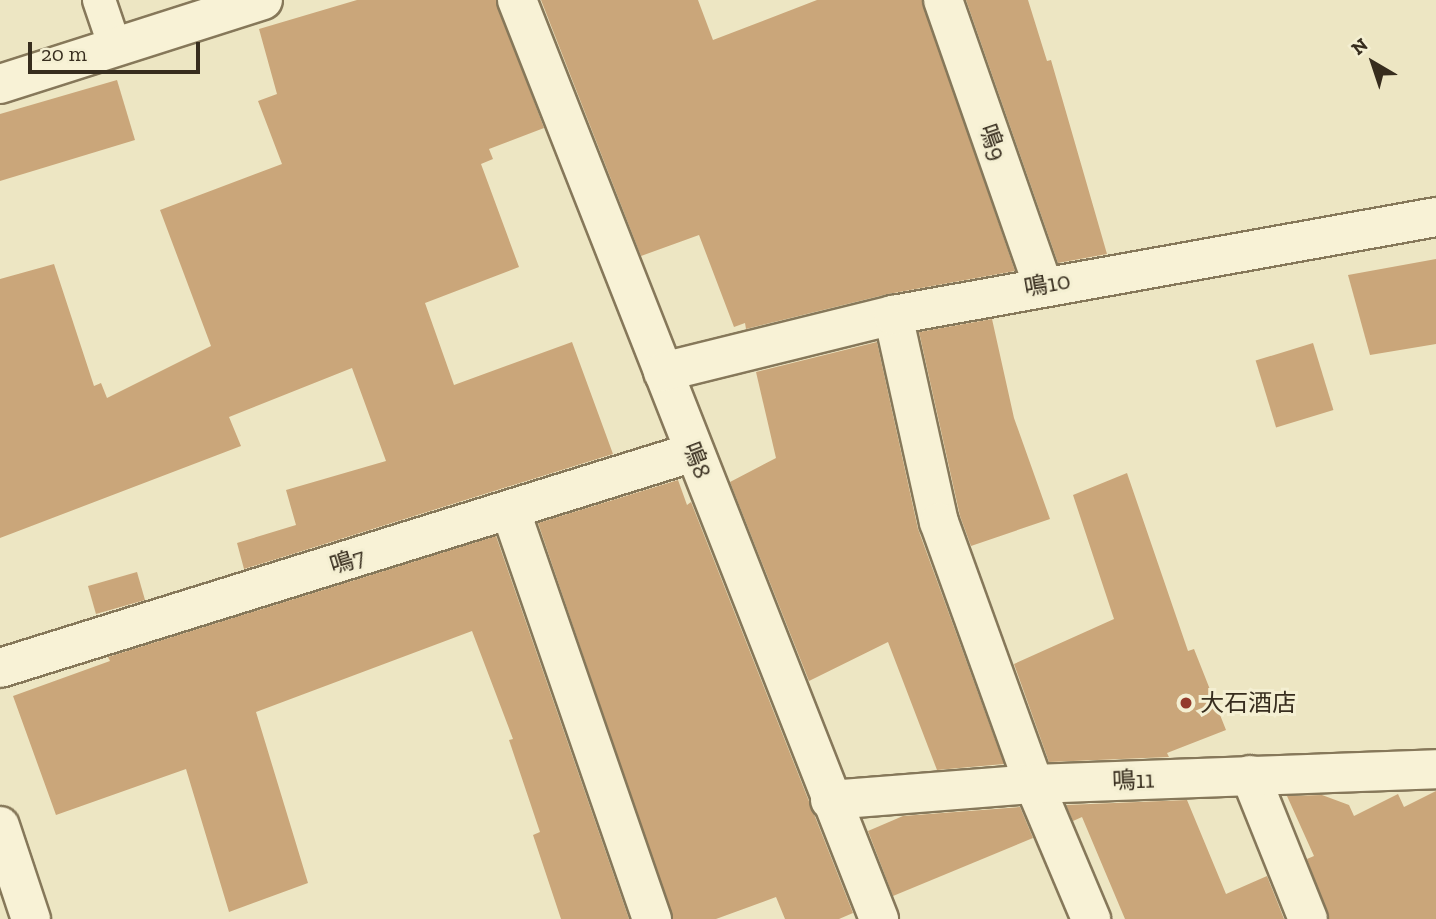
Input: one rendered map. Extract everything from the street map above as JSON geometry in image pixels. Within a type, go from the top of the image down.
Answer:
[{"type":"street","points":[[0,84],[263,0]]},
{"type":"street","name":"鳴8","points":[[517,0],[879,919]]},
{"type":"street","name":"鳴9","points":[[943,0],[1043,285]]},
{"type":"street","name":"鳴10","points":[[663,372],[893,315],[1043,285],[1436,217]]},
{"type":"street","points":[[893,315],[939,522],[1034,784],[1091,919]]},
{"type":"street","name":"鳴7","points":[[0,668],[511,512],[694,452]]},
{"type":"street","points":[[511,512],[652,919]]},
{"type":"street","name":"鳴11","points":[[830,800],[1034,784],[1436,769]]},
{"type":"street","points":[[1250,775],[1308,919]]},
{"type":"street","points":[[0,825],[31,919]]},
{"type":"lane","points":[[99,0],[115,47]]},
{"type":"building","points":[[357,0],[496,0],[544,128],[489,149],[493,159],[481,164],[519,267],[425,303],[454,385],[572,342],[613,454],[244,569],[237,543],[296,525],[286,490],[386,461],[352,368],[229,417],[241,446],[0,538],[0,279],[54,264],[94,386],[101,383],[107,398],[211,346],[160,210],[282,164],[258,101],[277,94],[259,29]]},
{"type":"building","points":[[541,0],[698,0],[713,40],[817,0],[922,0],[1015,271],[888,294],[746,329],[745,323],[734,327],[699,235],[641,256]]},
{"type":"building","points":[[966,0],[1028,0],[1047,61],[1051,60],[1107,254],[1058,263]]},
{"type":"building","points":[[117,80],[135,140],[0,181],[0,114]]},
{"type":"building","points":[[1436,259],[1436,344],[1370,355],[1348,275]]},
{"type":"building","points":[[992,319],[1014,418],[1050,519],[971,546],[960,516],[919,332]]},
{"type":"building","points":[[877,342],[918,529],[1004,764],[937,770],[888,642],[809,681],[730,482],[776,458],[756,372]]},
{"type":"building","points":[[1313,343],[1333,410],[1276,427],[1256,361]]},
{"type":"building","points":[[1127,473],[1188,651],[1194,649],[1226,730],[1167,753],[1169,757],[1049,762],[1014,664],[1114,619],[1073,495]]},
{"type":"building","points":[[678,480],[687,505],[691,502],[853,913],[839,919],[785,919],[776,897],[716,919],[673,919],[538,523]]},
{"type":"building","points":[[496,536],[629,919],[561,919],[533,835],[540,832],[509,740],[513,739],[472,631],[256,712],[308,883],[229,912],[186,769],[56,815],[13,696],[110,661],[108,657]]},
{"type":"building","points":[[137,572],[145,600],[96,614],[88,586]]},
{"type":"building","points":[[1436,791],[1436,919],[1329,919],[1307,859],[1314,856],[1287,796],[1322,795],[1349,805],[1354,816],[1398,794],[1404,807]]},
{"type":"building","points":[[1187,800],[1226,894],[1267,876],[1284,919],[1125,919],[1082,817],[1073,821],[1066,805]]},
{"type":"building","points":[[1020,807],[1033,838],[893,896],[868,831],[903,816]]},
{"type":"place","name":"大石酒店","points":[[1186,703]]}]
